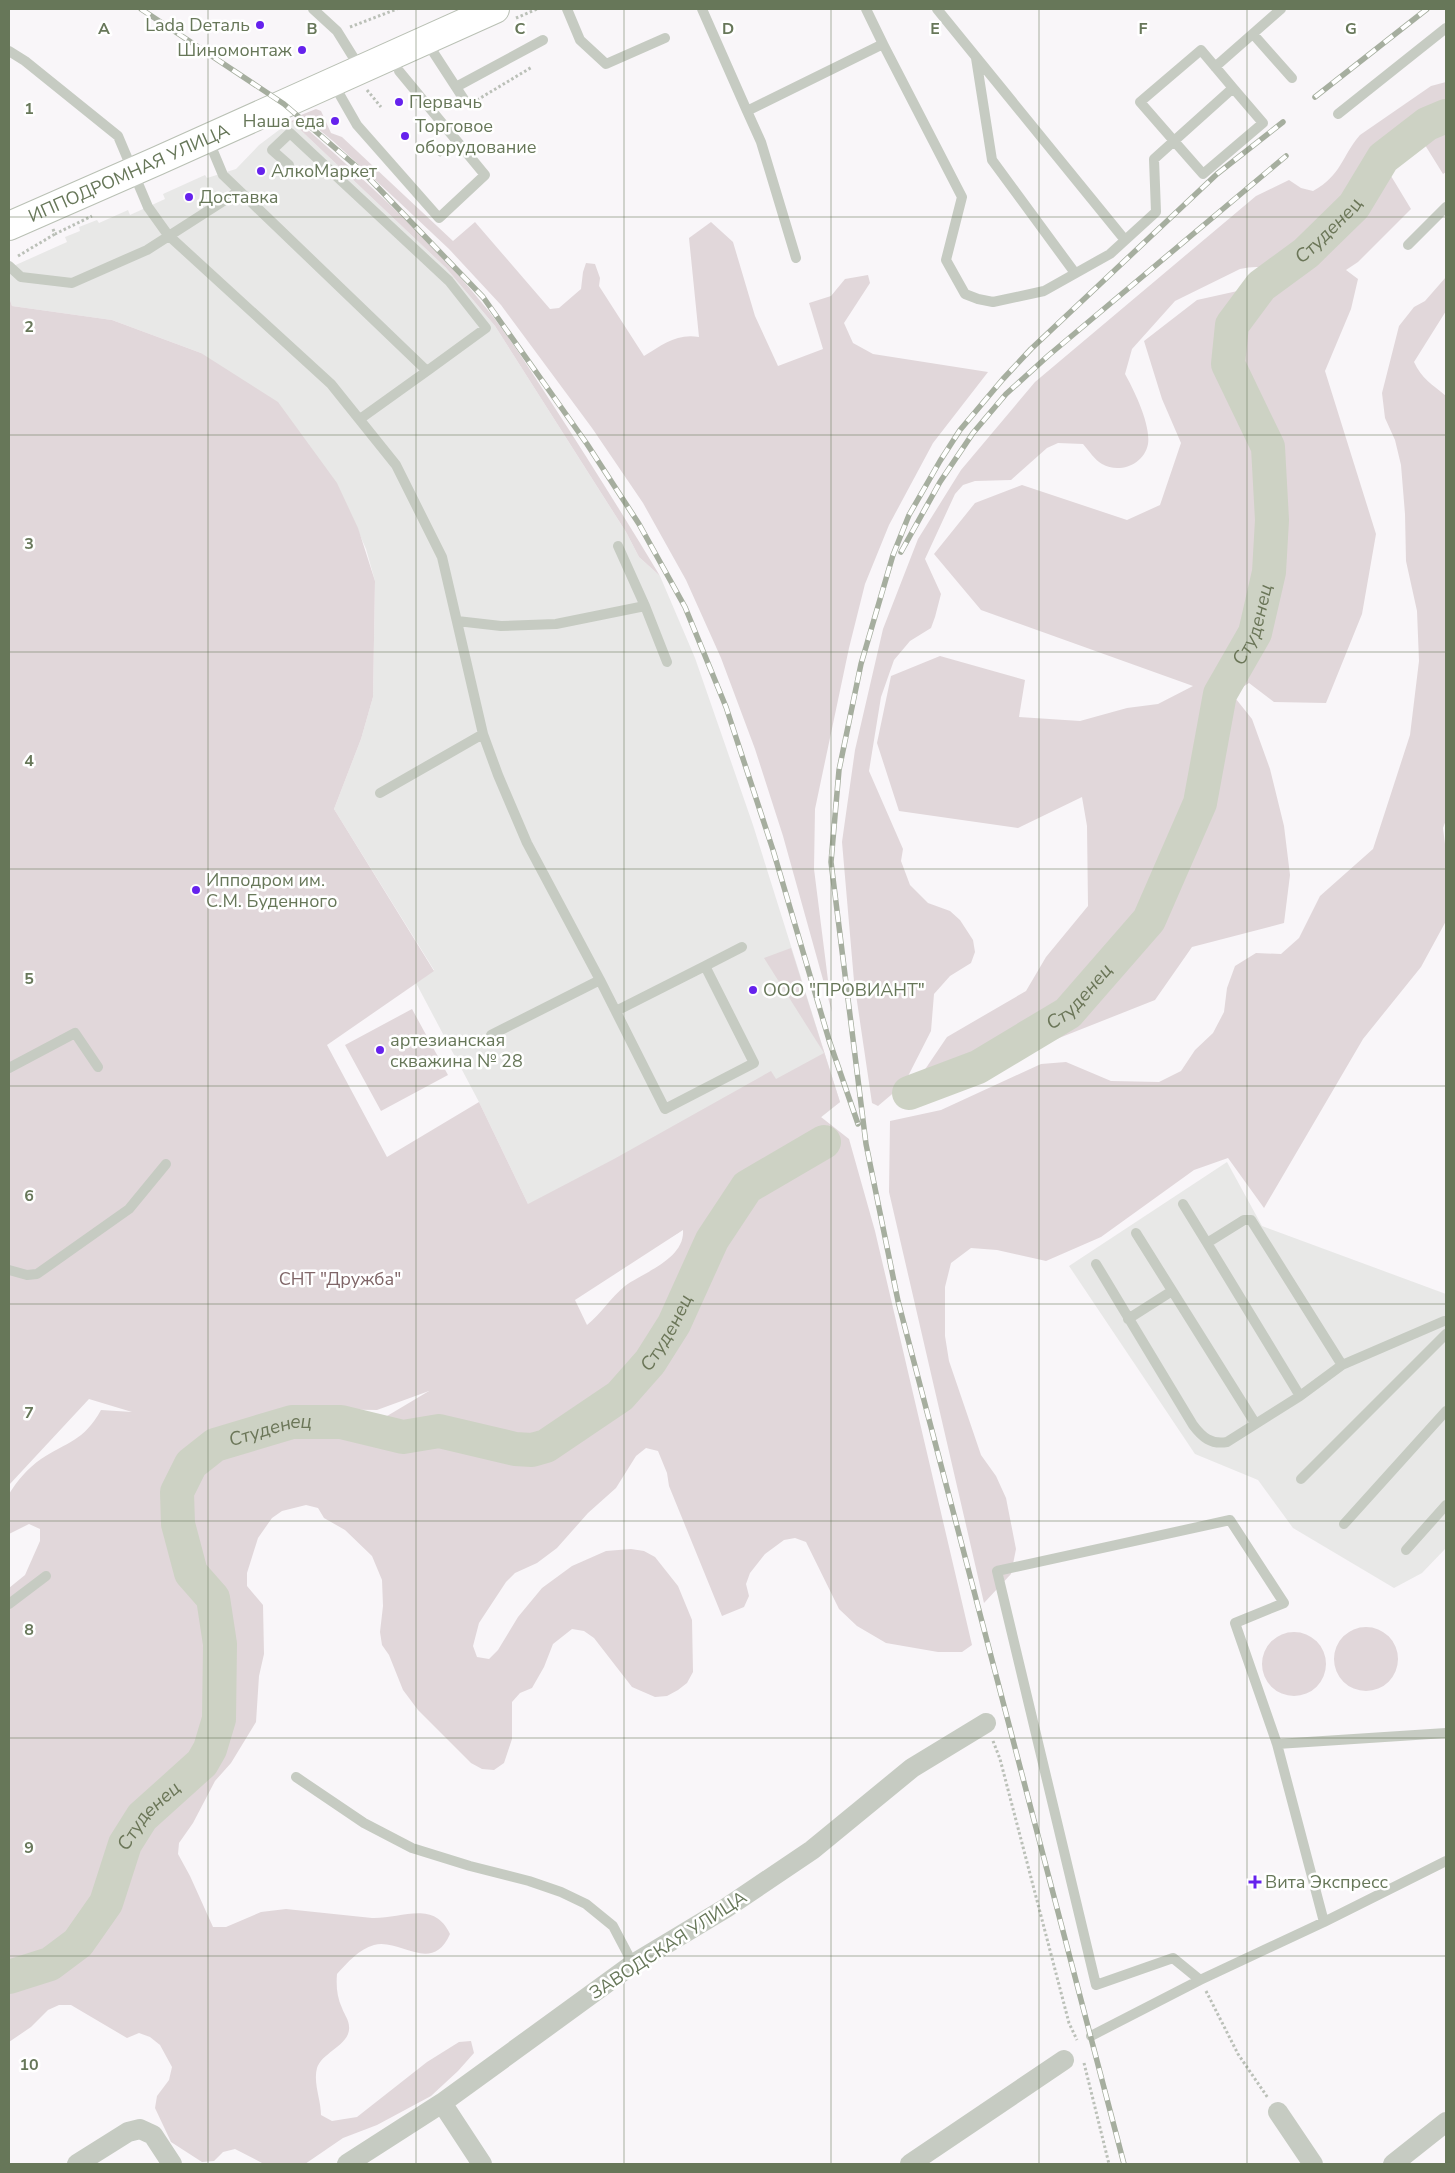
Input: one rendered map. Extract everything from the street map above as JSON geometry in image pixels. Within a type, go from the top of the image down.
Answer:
[{"type":"street","name":"ИППОДРОМНАЯ УЛИЦА","points":[[9,226],[332,82],[363,79],[426,40],[495,9]]},
{"type":"street","name":"ЗАВОДСКАЯ УЛИЦА","points":[[347,2164],[442,2103],[634,1964],[726,1908],[812,1850],[912,1768],[986,1723]]},
{"type":"street","points":[[910,2164],[1073,2059]]},
{"type":"street","points":[[442,2103],[482,2164]]},
{"type":"street","points":[[1278,2112],[1312,2164]]},
{"type":"street","points":[[1393,2164],[1446,2122]]},
{"type":"street","points":[[77,2164],[128,2132],[140,2129],[153,2136],[172,2164]]},
{"type":"lane","points":[[313,9],[338,31],[363,79]]},
{"type":"lane","points":[[567,9],[580,40],[606,64],[665,38]]},
{"type":"lane","points":[[702,9],[761,142],[796,258]]},
{"type":"lane","points":[[866,9],[962,198],[946,260],[965,294],[978,299],[993,302],[1044,291],[1110,254],[1156,212],[1154,159],[1233,88]]},
{"type":"lane","points":[[937,9],[1124,240]]},
{"type":"lane","points":[[1215,66],[1281,9]]},
{"type":"lane","points":[[1338,114],[1446,28]]},
{"type":"lane","points":[[1253,34],[1292,78]]},
{"type":"lane","points":[[426,40],[465,101]]},
{"type":"lane","points":[[456,87],[543,40]]},
{"type":"lane","points":[[747,111],[883,44]]},
{"type":"lane","points":[[1201,50],[1233,88],[1263,122],[1202,174],[1140,102],[1201,50]]},
{"type":"lane","points":[[9,51],[25,61],[118,136],[148,207],[168,235],[331,384],[396,465],[442,557],[483,734],[498,775],[527,843],[600,980],[665,1109],[754,1063],[705,966]]},
{"type":"lane","points":[[976,57],[992,160],[1076,273]]},
{"type":"lane","points":[[332,82],[357,125],[439,218],[484,175],[399,71]]},
{"type":"lane","points":[[289,165],[272,150],[290,133],[449,281],[486,328],[360,419]]},
{"type":"lane","points":[[207,138],[223,175],[427,371]]},
{"type":"lane","points":[[9,266],[14,273],[21,277],[72,283],[147,250],[239,191]]},
{"type":"lane","points":[[1408,245],[1446,208]]},
{"type":"lane","points":[[618,546],[645,606],[667,662]]},
{"type":"lane","points":[[457,621],[502,626],[556,624],[645,606]]},
{"type":"lane","points":[[380,793],[483,734]]},
{"type":"lane","points":[[616,1011],[742,947]]},
{"type":"lane","points":[[491,1035],[600,980]]},
{"type":"lane","points":[[9,1068],[75,1033],[98,1067]]},
{"type":"lane","points":[[9,1270],[27,1276],[37,1274],[130,1210],[166,1164]]},
{"type":"lane","points":[[1183,1204],[1300,1396]]},
{"type":"lane","points":[[1207,1243],[1244,1220],[1251,1220],[1342,1365]]},
{"type":"lane","points":[[1136,1233],[1255,1423]]},
{"type":"lane","points":[[1096,1264],[1199,1434],[1211,1442],[1227,1442],[1300,1396],[1342,1365],[1444,1320],[1446,1321]]},
{"type":"lane","points":[[1128,1319],[1172,1291]]},
{"type":"lane","points":[[1301,1479],[1446,1334]]},
{"type":"lane","points":[[1344,1524],[1446,1411]]},
{"type":"lane","points":[[1406,1550],[1446,1505]]},
{"type":"lane","points":[[1200,1980],[1173,1958],[1096,1985],[998,1571],[1230,1520],[1284,1603],[1235,1623],[1277,1744],[1324,1922]]},
{"type":"lane","points":[[9,1604],[46,1576]]},
{"type":"lane","points":[[1277,1744],[1446,1733]]},
{"type":"lane","points":[[296,1777],[364,1823],[412,1848],[470,1866],[529,1880],[586,1904],[613,1926],[634,1964]]},
{"type":"lane","points":[[1091,2036],[1200,1980],[1446,1862]]},
{"type":"path","points":[[349,28],[397,9]]},
{"type":"path","points":[[476,100],[532,67]]},
{"type":"path","points":[[363,79],[381,107]]},
{"type":"path","points":[[16,256],[55,234]]},
{"type":"path","points":[[986,1723],[1000,1760],[1069,2023],[1080,2049]]},
{"type":"path","points":[[1200,1980],[1238,2054],[1278,2112]]},
{"type":"path","points":[[1073,2059],[1109,2164]]},
{"type":"shaded area","points":[[291,121],[446,268],[495,326],[626,532],[639,557],[660,576],[695,658],[753,825],[840,1102],[678,1233],[658,1245],[528,1204],[479,1102],[416,983],[434,970],[334,809],[361,739],[373,697],[375,581],[366,549],[349,510],[201,353],[112,320],[12,306],[9,297],[9,268],[67,242],[65,237],[80,231],[79,227],[97,220],[99,223],[128,210],[130,215],[165,199],[163,194],[205,175],[207,178],[236,169],[259,145]]},
{"type":"shaded area","points":[[1227,1162],[1262,1226],[1446,1294],[1446,1548],[1422,1573],[1394,1588],[1293,1528],[1258,1480],[1195,1454],[1069,1266]]},
{"type":"green space","points":[[1446,82],[1446,172],[1443,174],[1425,145],[1388,171],[1411,209],[1358,262],[1346,270],[1358,279],[1351,309],[1325,371],[1376,534],[1362,614],[1326,703],[1274,702],[1249,683],[1232,694],[1252,719],[1270,769],[1284,826],[1290,875],[1284,923],[1192,947],[1155,1000],[1049,1042],[969,1088],[909,1093],[947,1037],[1026,991],[1046,957],[1088,906],[1087,826],[1082,797],[1018,828],[899,811],[877,743],[891,676],[940,656],[1025,680],[1019,717],[1080,721],[1127,708],[1158,704],[1193,686],[981,610],[934,554],[975,503],[1022,485],[1127,520],[1160,505],[1181,443],[1162,399],[1144,341],[1197,300],[1260,286],[1278,272],[1255,267],[1240,269],[1175,301],[1132,349],[1125,374],[1141,408],[1147,427],[1148,444],[1142,457],[1130,466],[1123,468],[1109,467],[1097,460],[1083,444],[1058,443],[1047,448],[1011,480],[975,481],[963,485],[955,494],[925,559],[941,594],[935,617],[931,628],[910,641],[894,660],[881,697],[869,771],[903,849],[901,861],[910,885],[928,903],[950,911],[960,920],[973,940],[975,952],[971,963],[950,976],[934,994],[931,1031],[904,1084],[878,1106],[872,1103],[854,981],[842,842],[855,750],[883,629],[918,539],[961,470],[1035,382],[1256,196],[1289,180],[1301,188],[1313,191],[1323,185],[1336,172],[1360,135],[1431,86]]},
{"type":"green space","points":[[316,109],[321,111],[331,133],[342,137],[453,241],[475,222],[550,309],[559,308],[581,289],[586,263],[595,264],[600,278],[599,286],[644,356],[677,338],[699,337],[689,238],[711,222],[733,242],[755,316],[778,366],[823,349],[809,303],[831,296],[845,279],[868,275],[870,283],[844,323],[853,343],[873,354],[988,372],[933,443],[889,525],[865,584],[849,648],[815,809],[814,869],[832,1012],[783,836],[755,749],[721,658],[686,580],[643,503],[592,428],[501,305],[449,249],[333,141],[301,115]]},
{"type":"green space","points":[[296,119],[420,234],[487,309],[513,344],[553,405],[660,576],[639,557],[626,532],[495,326],[446,268],[291,121]]},
{"type":"green space","points":[[1446,277],[1446,311],[1414,362],[1424,377],[1446,396],[1446,820],[1443,828],[1446,852],[1446,921],[1421,967],[1363,1039],[1264,1208],[1228,1158],[1194,1170],[1101,1237],[1046,1261],[997,1250],[971,1248],[951,1263],[945,1287],[945,1336],[949,1361],[981,1455],[996,1476],[1006,1498],[1016,1549],[1011,1574],[984,1603],[889,1192],[890,1121],[941,1110],[1041,1064],[1066,1062],[1111,1081],[1159,1082],[1181,1071],[1195,1050],[1213,1033],[1224,1012],[1227,988],[1235,966],[1256,953],[1281,954],[1299,938],[1320,896],[1373,849],[1410,735],[1419,661],[1417,611],[1406,561],[1401,465],[1395,440],[1385,418],[1382,393],[1399,326],[1414,307],[1425,301]]},
{"type":"green space","name":"СНТ \"Дружба\"","points":[[9,297],[12,306],[112,320],[201,353],[278,402],[337,483],[358,528],[375,581],[373,697],[361,739],[334,809],[434,971],[327,1045],[387,1157],[479,1102],[528,1204],[614,1159],[771,1071],[776,1079],[824,1053],[764,958],[791,948],[840,1102],[821,1117],[849,1139],[875,1231],[972,1645],[962,1652],[938,1652],[886,1643],[857,1626],[839,1609],[806,1542],[795,1538],[784,1540],[765,1554],[750,1573],[746,1584],[749,1596],[744,1607],[722,1616],[669,1486],[667,1473],[658,1451],[646,1448],[636,1456],[616,1488],[588,1513],[557,1548],[537,1563],[515,1573],[506,1582],[479,1623],[473,1646],[477,1657],[489,1659],[498,1650],[518,1617],[542,1588],[572,1566],[606,1551],[631,1549],[644,1551],[655,1557],[678,1586],[692,1620],[693,1672],[687,1683],[678,1690],[667,1696],[655,1697],[632,1687],[594,1638],[584,1631],[572,1629],[553,1644],[544,1667],[532,1688],[520,1693],[512,1702],[512,1739],[504,1763],[494,1770],[482,1769],[471,1763],[418,1710],[403,1690],[389,1655],[382,1645],[380,1632],[383,1606],[382,1580],[372,1556],[345,1530],[324,1518],[318,1508],[306,1505],[282,1511],[272,1518],[258,1538],[247,1573],[247,1586],[263,1605],[264,1654],[259,1676],[256,1722],[231,1763],[215,1781],[193,1823],[179,1843],[178,1854],[213,1927],[226,1927],[261,1912],[286,1909],[372,1918],[416,1913],[426,1914],[435,1917],[443,1923],[450,1934],[443,1946],[434,1952],[425,1954],[384,1944],[374,1945],[358,1953],[337,1974],[338,1996],[348,2021],[349,2030],[344,2041],[324,2058],[317,2068],[316,2080],[321,2115],[332,2121],[357,2117],[427,2062],[459,2042],[471,2041],[474,2053],[431,2096],[377,2125],[343,2138],[305,2164],[264,2164],[235,2149],[223,2152],[214,2161],[202,2162],[171,2142],[155,2108],[157,2096],[169,2080],[172,2067],[160,2045],[150,2037],[139,2033],[127,2038],[71,2005],[59,2005],[48,2010],[31,2027],[9,2042],[9,1588],[25,1575],[40,1541],[40,1529],[29,1524],[9,1534],[9,1494],[32,1466],[81,1435],[95,1420],[101,1410],[132,1412],[89,1399],[9,1485]],"holes":[[[683,1230],[682,1240],[671,1257],[625,1286],[587,1325],[575,1300]],[[429,1391],[382,1419],[262,1423],[246,1420],[318,1409],[377,1410]]]},
{"type":"green space","points":[[412,1009],[448,1075],[381,1111],[345,1045]]},
{"type":"green space","points":[[1366,1627],[1378,1629],[1389,1636],[1396,1647],[1398,1659],[1396,1671],[1389,1682],[1378,1689],[1366,1691],[1354,1689],[1343,1682],[1336,1671],[1334,1659],[1336,1647],[1343,1636],[1354,1629]]},
{"type":"green space","points":[[1294,1632],[1306,1634],[1317,1641],[1324,1652],[1326,1664],[1324,1676],[1317,1687],[1306,1694],[1294,1696],[1282,1694],[1271,1687],[1264,1676],[1262,1664],[1264,1652],[1271,1641],[1282,1634]]},
{"type":"waterway","name":"Студенец","points":[[909,1093],[978,1067],[1068,1013],[1149,920],[1200,803],[1220,694],[1255,633],[1269,572],[1272,520],[1268,447],[1228,364],[1232,325],[1261,286],[1306,253],[1354,206],[1383,158],[1427,124],[1446,116]]},
{"type":"waterway","name":"Студенец","points":[[9,1977],[50,1964],[78,1943],[106,1903],[125,1844],[142,1817],[202,1763],[210,1749],[219,1719],[220,1644],[213,1598],[191,1573],[178,1524],[177,1492],[191,1464],[215,1445],[292,1422],[341,1422],[403,1437],[439,1431],[515,1449],[532,1450],[546,1446],[620,1396],[650,1362],[674,1324],[712,1240],[747,1187],[824,1142]]},
{"type":"railway","points":[[141,9],[284,104],[364,173],[483,297],[587,444],[639,524],[685,607],[726,707],[773,850],[829,1040],[858,1124]]},
{"type":"railway","points":[[1315,97],[1427,9]]},
{"type":"railway","points":[[1124,2164],[898,1301],[866,1144],[831,862],[839,770],[861,664],[893,555],[909,515],[940,461],[960,430],[1031,349],[1217,174],[1283,122]]},
{"type":"railway","points":[[901,552],[940,482],[973,433],[1006,394],[1049,355],[1286,156]]},
{"type":"place","name":"Lada Dеталь","points":[[260,25]]},
{"type":"place","name":"Шиномонтаж","points":[[302,50]]},
{"type":"place","name":"Первачь","points":[[399,102]]},
{"type":"place","name":"Наша еда","points":[[335,121]]},
{"type":"place","name":"Торговое оборудование","points":[[405,136]]},
{"type":"place","name":"АлкоМаркет","points":[[261,171]]},
{"type":"place","name":"Доставка","points":[[189,197]]},
{"type":"place","name":"Ипподром им. С.М. Буденного","points":[[196,890]]},
{"type":"place","name":"ООО \"ПРОВИАНТ\"","points":[[753,990]]},
{"type":"place","name":"артезианская скважина № 28","points":[[380,1050]]},
{"type":"place","name":"Вита Экспресс","points":[[1255,1882]]}]
